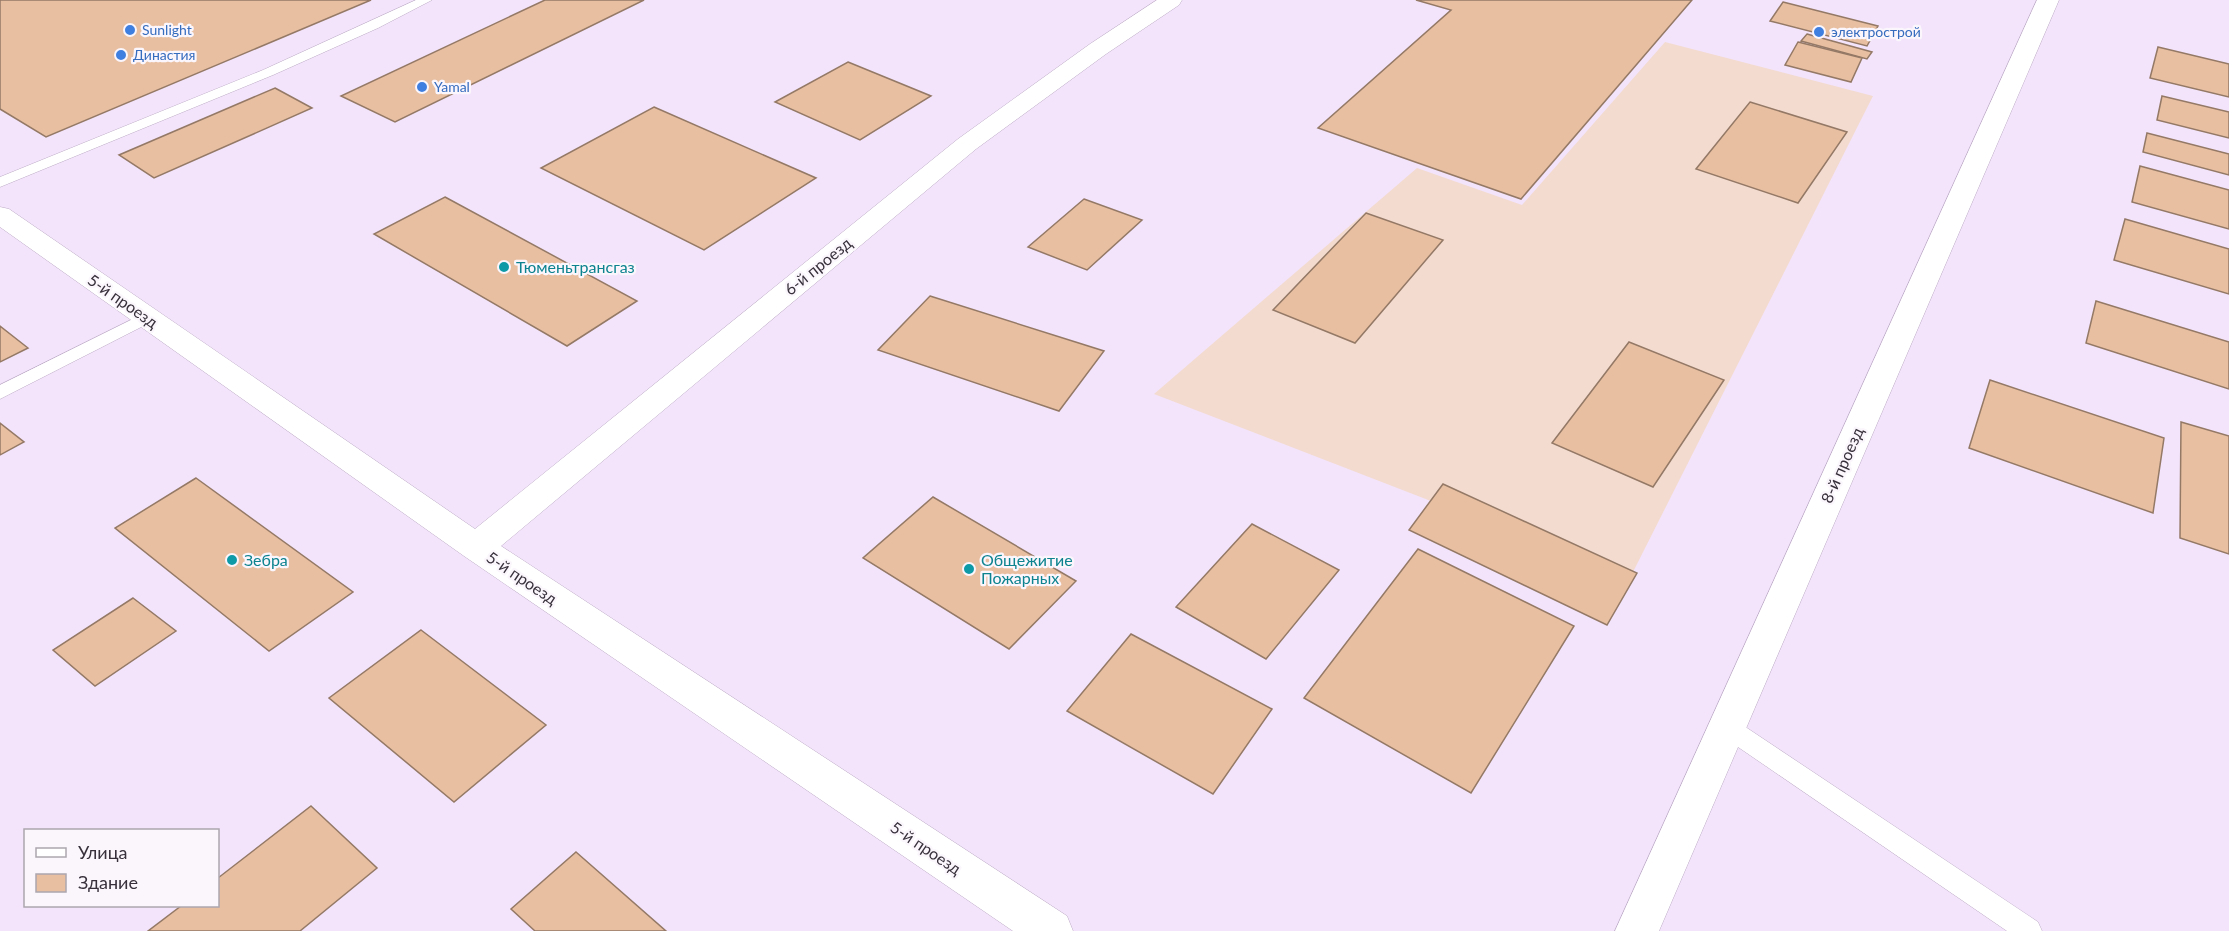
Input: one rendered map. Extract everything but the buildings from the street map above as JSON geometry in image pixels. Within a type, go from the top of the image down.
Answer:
[{"type":"street","name":"6-й проезд","points":[[476,548],[967,144],[1098,49],[1172,0]]},
{"type":"street","name":"8-й проезд","points":[[1637,931],[2048,0]]},
{"type":"street","name":"5-й проезд","points":[[0,215],[476,548],[1051,931]]},
{"type":"lane","points":[[0,182],[212,97],[349,38],[426,0]]},
{"type":"lane","points":[[0,393],[147,317]]},
{"type":"lane","points":[[1726,727],[2029,931]]},
{"type":"shaded area","points":[[1665,42],[1873,96],[1630,578],[1154,394],[1417,168],[1522,205]]},
{"type":"place","name":"Sunlight","points":[[130,30]]},
{"type":"place","name":"электрострой","points":[[1819,32]]},
{"type":"place","name":"Династия","points":[[121,55]]},
{"type":"place","name":"Yamal","points":[[422,87]]},
{"type":"place","name":"Тюменьтрансгаз","points":[[504,267]]},
{"type":"place","name":"Зебра","points":[[232,560]]},
{"type":"place","name":"Общежитие Пожарных","points":[[969,569]]}]
